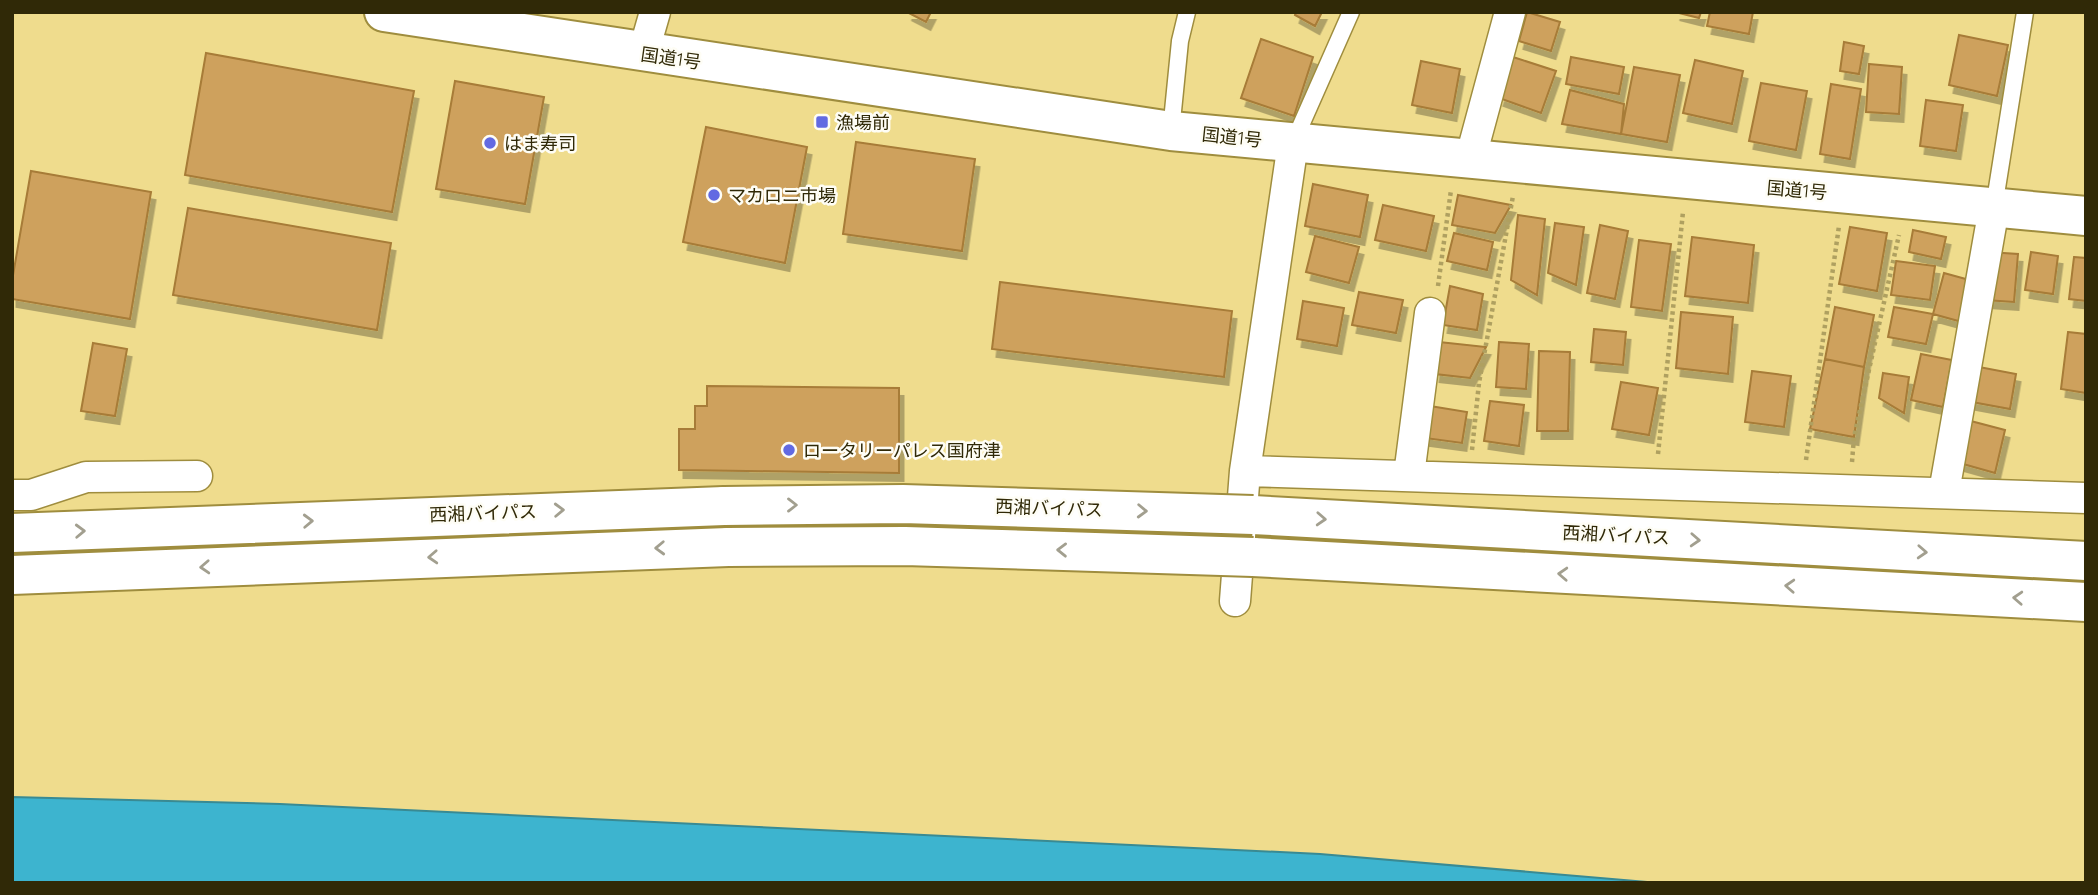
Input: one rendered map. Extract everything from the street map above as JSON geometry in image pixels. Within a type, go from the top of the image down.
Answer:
[{"type":"highway","name":"国道1号","points":[[384,12],[643,54],[1171,131],[2086,216]]},
{"type":"highway","name":"西湘バイパス","points":[[12,533],[724,506],[903,504],[1253,515],[2086,561]]},
{"type":"highway","points":[[12,575],[728,547],[919,547],[1253,557],[2086,602]]},
{"type":"street","points":[[643,54],[655,12]]},
{"type":"street","points":[[1463,159],[1510,12]]},
{"type":"street","points":[[1235,601],[1245,471],[1293,143]]},
{"type":"street","points":[[1944,492],[1994,208]]},
{"type":"street","points":[[1409,475],[1430,313]]},
{"type":"street","points":[[1245,471],[2086,498]]},
{"type":"street","points":[[12,495],[31,495],[86,477],[197,476]]},
{"type":"lane","points":[[1171,131],[1180,41],[1187,12]]},
{"type":"lane","points":[[1293,143],[1351,12]]},
{"type":"lane","points":[[1994,208],[2025,12]]},
{"type":"path","points":[[1430,313],[1435,309],[1463,159]]},
{"type":"path","points":[[1470,478],[1479,383],[1518,164]]},
{"type":"path","points":[[1655,484],[1686,179]]},
{"type":"path","points":[[1802,488],[1820,347],[1844,194]]},
{"type":"path","points":[[1851,489],[1854,437],[1896,261],[1905,199]]},
{"type":"water","points":[[12,797],[280,804],[1320,854],[1659,883],[12,883]]},
{"type":"building","points":[[907,12],[931,12],[926,22]]},
{"type":"building","points":[[1296,12],[1322,12],[1315,26],[1295,15]]},
{"type":"building","points":[[1527,12],[1560,22],[1551,51],[1519,41]]},
{"type":"building","points":[[1675,12],[1701,12],[1699,18]]},
{"type":"building","points":[[1710,12],[1753,12],[1749,34],[1707,26]]},
{"type":"building","points":[[1959,35],[2008,45],[1997,96],[1949,85]]},
{"type":"building","points":[[1261,39],[1313,57],[1294,116],[1241,98]]},
{"type":"building","points":[[1844,42],[1864,46],[1859,74],[1840,71]]},
{"type":"building","points":[[206,53],[414,91],[392,212],[185,175]]},
{"type":"building","points":[[1513,57],[1556,71],[1541,113],[1499,98]]},
{"type":"building","points":[[1571,57],[1624,67],[1619,94],[1566,84]]},
{"type":"building","points":[[1695,60],[1743,71],[1732,124],[1683,113]]},
{"type":"building","points":[[1421,61],[1460,69],[1452,113],[1412,105]]},
{"type":"building","points":[[1869,64],[1902,67],[1899,114],[1866,112]]},
{"type":"building","points":[[1634,67],[1680,75],[1667,142],[1621,134]]},
{"type":"building","name":"はま寿司","points":[[455,81],[544,97],[525,204],[436,189]]},
{"type":"building","points":[[1761,83],[1807,91],[1796,150],[1749,141]]},
{"type":"building","points":[[1831,84],[1861,89],[1850,159],[1820,154]]},
{"type":"building","points":[[1570,90],[1624,104],[1621,134],[1562,124]]},
{"type":"building","points":[[1926,100],[1963,105],[1956,151],[1920,146]]},
{"type":"building","points":[[706,127],[807,147],[785,263],[683,242]]},
{"type":"building","points":[[856,142],[975,159],[962,251],[843,234]]},
{"type":"building","points":[[31,171],[151,192],[130,319],[12,299],[12,281]]},
{"type":"building","points":[[1313,184],[1368,195],[1360,237],[1305,226]]},
{"type":"building","points":[[1458,195],[1511,205],[1495,233],[1452,225]]},
{"type":"building","points":[[1383,205],[1434,216],[1426,251],[1375,240]]},
{"type":"building","points":[[188,208],[391,243],[377,330],[173,295]]},
{"type":"building","points":[[1518,215],[1545,219],[1537,295],[1511,280]]},
{"type":"building","points":[[1555,223],[1584,227],[1576,285],[1548,273]]},
{"type":"building","points":[[1600,225],[1628,231],[1615,299],[1587,293]]},
{"type":"building","points":[[1850,227],[1887,233],[1877,291],[1839,284]]},
{"type":"building","points":[[1913,230],[1946,237],[1941,259],[1909,252]]},
{"type":"building","points":[[1454,233],[1493,242],[1487,270],[1447,261]]},
{"type":"building","points":[[1315,236],[1359,247],[1349,283],[1306,272]]},
{"type":"building","points":[[1692,237],[1754,245],[1748,303],[1685,296]]},
{"type":"building","points":[[1639,240],[1671,244],[1662,311],[1631,307]]},
{"type":"building","points":[[1988,252],[2018,254],[2014,302],[1985,300]]},
{"type":"building","points":[[2031,252],[2058,256],[2053,294],[2025,290]]},
{"type":"building","points":[[2074,257],[2086,258],[2086,301],[2069,299]]},
{"type":"building","points":[[1896,261],[1935,266],[1930,300],[1891,295]]},
{"type":"building","points":[[1944,273],[1973,281],[1962,322],[1933,314]]},
{"type":"building","points":[[1000,282],[1232,311],[1224,377],[992,349]]},
{"type":"building","points":[[1450,286],[1483,294],[1477,330],[1443,325]]},
{"type":"building","points":[[1359,292],[1403,300],[1396,333],[1352,325]]},
{"type":"building","points":[[1303,301],[1344,308],[1337,346],[1297,339]]},
{"type":"building","points":[[1835,307],[1874,315],[1864,367],[1825,359]]},
{"type":"building","points":[[1894,307],[1933,314],[1926,344],[1888,337]]},
{"type":"building","points":[[1681,312],[1733,317],[1728,374],[1676,368]]},
{"type":"building","points":[[1594,329],[1626,332],[1623,365],[1591,362]]},
{"type":"building","points":[[2068,332],[2086,334],[2086,393],[2061,389]]},
{"type":"building","points":[[1439,342],[1486,347],[1470,378],[1435,374]]},
{"type":"building","points":[[1499,342],[1529,344],[1526,389],[1496,387]]},
{"type":"building","points":[[93,343],[127,349],[115,416],[81,411]]},
{"type":"building","points":[[1539,351],[1570,352],[1568,431],[1537,431]]},
{"type":"building","points":[[1921,354],[1952,360],[1943,407],[1911,400]]},
{"type":"building","points":[[1825,359],[1864,367],[1854,437],[1810,429]]},
{"type":"building","points":[[1979,367],[2016,374],[2010,409],[1961,400]]},
{"type":"building","points":[[1752,371],[1791,376],[1784,427],[1745,422]]},
{"type":"building","points":[[1883,373],[1909,377],[1904,413],[1879,398]]},
{"type":"building","points":[[1621,382],[1658,388],[1649,435],[1612,429]]},
{"type":"building","name":"ロータリーパレス国府津","points":[[707,386],[899,388],[899,473],[679,470],[679,429],[695,429],[695,406],[707,406]]},
{"type":"building","points":[[1490,401],[1524,405],[1519,446],[1484,441]]},
{"type":"building","points":[[1430,406],[1467,412],[1462,443],[1425,438]]},
{"type":"building","points":[[1967,420],[2005,430],[1995,473],[1956,462]]},
{"type":"place","name":"漁場前","points":[[822,122]]},
{"type":"place","name":"はま寿司","points":[[490,143]]},
{"type":"place","name":"マカロニ市場","points":[[714,195]]},
{"type":"place","name":"ロータリーパレス国府津","points":[[789,450]]}]
